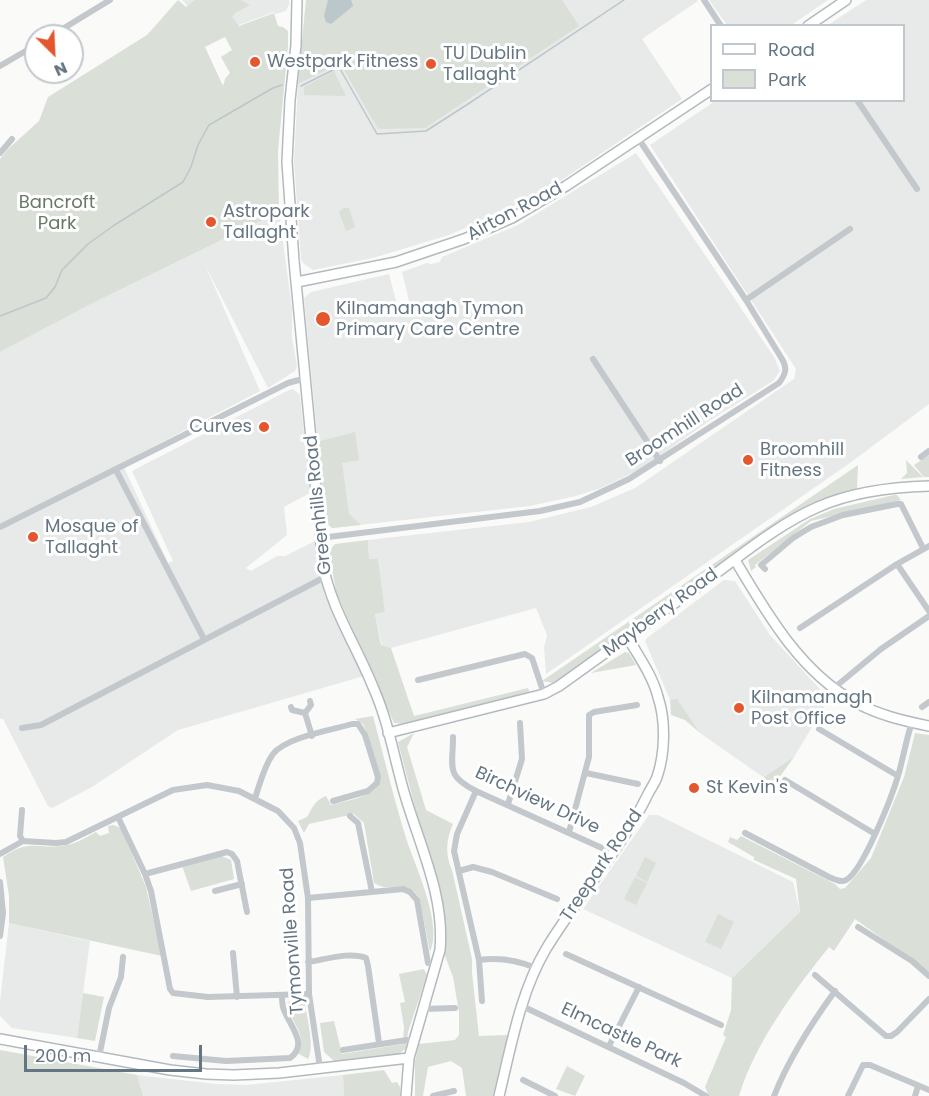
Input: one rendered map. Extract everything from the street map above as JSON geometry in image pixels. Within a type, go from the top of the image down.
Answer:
[{"type":"street","points":[[71,24],[110,0]]},
{"type":"street","name":"Greenhills Road","points":[[297,0],[296,45],[287,134],[290,207],[325,576],[335,604],[375,691],[439,907],[440,951],[409,1058],[406,1096]]},
{"type":"street","points":[[704,0],[720,24]]},
{"type":"street","points":[[811,24],[846,0]]},
{"type":"street","points":[[0,66],[24,52]]},
{"type":"street","name":"Airton Road","points":[[297,282],[396,262],[464,239],[537,204],[710,90]]},
{"type":"street","points":[[858,102],[917,189]]},
{"type":"street","name":"Broomhill Road","points":[[320,538],[540,511],[580,502],[617,485],[660,460],[779,383],[786,374],[783,361],[746,300],[638,138]]},
{"type":"street","points":[[0,153],[12,139]]},
{"type":"street","points":[[746,300],[850,229]]},
{"type":"street","points":[[593,359],[660,460]]},
{"type":"street","points":[[0,527],[288,382],[307,378]]},
{"type":"street","points":[[921,458],[929,451]]},
{"type":"street","points":[[116,470],[204,639]]},
{"type":"street","name":"Mayberry Road","points":[[388,733],[544,694],[559,686],[782,526],[819,507],[862,494],[901,487],[929,486]]},
{"type":"street","points":[[765,569],[761,565],[793,538],[811,527],[843,516],[901,504],[926,547],[800,627]]},
{"type":"street","points":[[735,560],[785,638],[834,688],[854,702],[877,712],[929,726]]},
{"type":"street","points":[[897,564],[929,611]]},
{"type":"street","points":[[22,728],[40,725],[325,576]]},
{"type":"street","points":[[834,688],[881,649],[929,616]]},
{"type":"street","name":"Treepark Road","points":[[499,1096],[522,1006],[536,968],[570,913],[613,853],[642,807],[656,778],[661,759],[662,718],[659,698],[650,675],[627,636]]},
{"type":"street","points":[[418,680],[525,654],[532,658],[544,694]]},
{"type":"street","points":[[305,713],[311,705],[310,701]]},
{"type":"street","points":[[922,707],[929,702]]},
{"type":"street","points":[[569,832],[589,757],[589,715],[594,712],[637,705]]},
{"type":"street","points":[[291,707],[291,710],[305,713]]},
{"type":"street","points":[[305,713],[312,736]]},
{"type":"street","points":[[745,833],[845,881],[866,854],[875,834],[898,776],[912,722]]},
{"type":"street","points":[[508,804],[522,759],[520,723]]},
{"type":"street","points":[[255,798],[273,754],[282,745],[358,724],[365,735],[378,777],[377,783],[368,791],[333,801]]},
{"type":"street","points":[[819,729],[898,776]]},
{"type":"street","name":"Birchview Drive","points":[[453,736],[452,773],[457,780],[476,791],[613,853]]},
{"type":"street","points":[[586,773],[638,784]]},
{"type":"street","points":[[785,780],[875,834]]},
{"type":"street","name":"Tymonville Road","points":[[23,841],[66,842],[173,790],[192,786],[207,785],[224,788],[255,798],[278,811],[294,828],[300,843],[308,898],[309,994],[320,1068]]},
{"type":"street","points":[[476,791],[457,834],[454,860],[459,871],[479,960],[482,1002]]},
{"type":"street","points":[[0,854],[23,841],[20,836],[22,810]]},
{"type":"street","points":[[350,816],[358,823],[372,892]]},
{"type":"street","points":[[118,817],[145,874],[158,923],[170,989],[173,993],[207,997],[309,994]]},
{"type":"street","points":[[145,874],[227,852],[237,861],[248,912]]},
{"type":"street","points":[[459,871],[473,867],[492,872],[557,899]]},
{"type":"street","points":[[0,882],[0,936]]},
{"type":"street","points":[[215,891],[242,884]]},
{"type":"street","points":[[308,898],[403,889],[410,892],[417,900],[428,963]]},
{"type":"street","points":[[858,927],[912,961],[929,976]]},
{"type":"street","points":[[233,954],[237,996]]},
{"type":"street","points":[[566,954],[721,1025]]},
{"type":"street","points":[[308,962],[361,956],[366,958],[379,1043]]},
{"type":"street","points":[[99,1057],[109,1008],[121,977],[123,957]]},
{"type":"street","points":[[479,960],[506,959],[520,961],[536,968]]},
{"type":"street","points":[[815,975],[886,1036],[897,1032],[929,999]]},
{"type":"street","points":[[609,1046],[639,987]]},
{"type":"street","points":[[774,1096],[790,1060],[810,1026],[835,991]]},
{"type":"street","points":[[173,1056],[226,1061],[290,1058],[298,1048],[297,1035],[283,1008],[282,996]]},
{"type":"street","name":"Elmcastle Park","points":[[522,1006],[609,1046],[706,1096]]},
{"type":"street","points":[[423,1009],[455,1008]]},
{"type":"street","points":[[0,1039],[170,1070],[206,1074],[279,1073],[409,1058]]},
{"type":"street","points":[[343,1050],[407,1040]]},
{"type":"street","points":[[848,1096],[863,1065],[870,1065],[929,1090]]},
{"type":"street","points":[[523,1080],[555,1096]]},
{"type":"street","points":[[915,1096],[918,1086]]},
{"type":"street","points":[[433,1096],[454,1091]]},
{"type":"shaded area","points":[[182,0],[289,0],[289,5],[286,11],[275,14],[274,12],[239,25],[216,38]]},
{"type":"shaded area","points":[[306,0],[698,1],[642,39],[682,99],[553,186],[493,216],[449,235],[373,258],[313,270],[301,259],[294,161]]},
{"type":"shaded area","points":[[328,0],[351,0],[353,6],[331,24],[326,22],[324,16]]},
{"type":"shaded area","points":[[709,0],[828,0],[793,24],[726,24]]},
{"type":"shaded area","points":[[866,0],[929,0],[929,404],[850,463],[546,674],[544,647],[547,635],[536,608],[391,648],[382,645],[375,614],[385,612],[378,558],[369,559],[368,540],[529,522],[591,507],[635,488],[794,379],[796,369],[650,145],[714,102],[905,102],[905,24],[830,24]]},
{"type":"shaded area","points":[[636,153],[774,357],[780,371],[773,381],[709,421],[641,469],[601,488],[530,506],[332,528],[325,521],[304,298],[311,292],[389,274],[400,316],[412,313],[402,272],[427,263],[440,262],[442,257],[518,225]]},
{"type":"shaded area","points":[[279,212],[292,309],[292,338],[297,366],[295,371],[268,388],[205,265],[260,391],[122,463],[168,563],[173,561],[132,471],[289,390],[293,389],[300,395],[310,493],[284,507],[287,535],[246,568],[251,571],[277,556],[285,556],[315,541],[325,596],[364,676],[178,730],[92,787],[52,808],[48,806],[3,719],[0,719],[0,352],[93,303]]},
{"type":"shaded area","points":[[724,580],[735,581],[770,635],[829,699],[794,757],[763,777],[700,733],[677,700],[670,700],[645,641]]},
{"type":"shaded area","points":[[649,815],[658,815],[793,882],[800,912],[732,978],[583,909]]},
{"type":"shaded area","points":[[9,923],[90,941],[77,1038],[12,1028],[0,1016]]},
{"type":"shaded area","points":[[137,1075],[246,1085],[343,1075],[344,1096],[143,1096]]},
{"type":"green space","name":"Bancroft Park","points":[[178,0],[186,7],[195,0],[240,0],[250,5],[232,17],[239,26],[274,13],[278,26],[288,31],[278,151],[279,212],[93,303],[0,352],[0,159],[39,121],[48,97],[69,84],[84,84],[84,74],[147,35]],"holes":[[[225,37],[232,50],[221,57],[230,73],[223,86],[205,47]]]},
{"type":"green space","name":"TU Dublin Tallaght","points":[[306,0],[562,0],[579,26],[425,128],[378,129],[340,63],[298,84]]},
{"type":"green space","points":[[334,71],[346,96],[304,95],[304,87]]},
{"type":"green space","points":[[343,208],[349,208],[355,227],[346,231],[339,212]]},
{"type":"green space","points":[[355,432],[359,460],[342,463],[349,514],[361,525],[332,528],[325,521],[317,442]]},
{"type":"green space","points":[[929,455],[929,477],[924,477],[914,465]]},
{"type":"green space","points":[[906,460],[923,477],[901,479],[907,473]]},
{"type":"green space","points":[[858,465],[857,490],[805,507],[553,683],[542,681]]},
{"type":"green space","points":[[894,495],[901,500],[811,521],[755,565],[756,567],[751,571],[748,560],[810,519],[834,509]]},
{"type":"green space","points":[[368,540],[369,559],[378,558],[385,612],[375,614],[381,645],[391,648],[414,716],[528,688],[530,694],[406,724],[394,723],[336,592],[329,551],[335,544]]},
{"type":"green space","points":[[625,652],[629,653],[636,665],[591,673]]},
{"type":"green space","points":[[677,699],[700,733],[685,720],[671,715],[670,700]]},
{"type":"green space","points":[[373,716],[402,826],[431,912],[433,941],[430,952],[419,897],[408,888],[386,887],[374,883],[364,823],[354,814],[309,824],[304,833],[298,821],[307,817],[316,802],[326,796],[331,805],[360,797],[378,785],[381,779],[366,731],[363,724],[355,719]]},
{"type":"green space","points":[[414,733],[407,747],[426,810],[453,824],[447,853],[472,959],[479,1036],[509,1035],[493,1096],[466,1096],[462,1068],[451,1061],[428,1067],[423,1096],[415,1096],[415,1061],[419,1044],[455,1040],[459,1035],[459,1012],[453,977],[445,956],[445,923],[398,742]]},
{"type":"green space","points":[[915,733],[929,735],[929,972],[855,919],[834,951],[829,947],[777,1017],[755,1056],[739,1096],[709,1096],[705,1087],[726,1037],[723,1035],[731,1010],[732,978],[800,912],[796,879],[754,860],[754,857],[728,842],[730,837],[737,840],[741,836],[835,884],[840,889],[845,888],[871,858],[904,777]]},
{"type":"green space","points":[[794,757],[774,785],[762,778]]},
{"type":"green space","points":[[108,826],[121,828],[146,887],[162,956],[9,923],[9,896],[3,857],[26,846],[66,845],[96,832],[100,836],[109,833]]},
{"type":"green space","points":[[222,856],[231,860],[234,879],[191,891],[182,866]]},
{"type":"green space","points":[[645,857],[656,863],[647,882],[636,876]]},
{"type":"green space","points":[[635,877],[647,883],[636,905],[624,899]]},
{"type":"green space","points":[[718,914],[734,922],[721,949],[705,942]]},
{"type":"green space","points":[[424,969],[427,975],[408,1032],[406,1048],[399,1054],[334,1061],[324,1052],[320,1023],[334,1021],[342,1054],[403,1044],[404,1027],[400,1003],[405,1002],[399,974]]},
{"type":"green space","points":[[83,993],[104,997],[95,1041],[77,1038]]},
{"type":"green space","points":[[300,1000],[305,1004],[311,1040],[308,1059],[299,1054],[300,1036],[286,1009],[288,1002]]},
{"type":"green space","points":[[0,1050],[137,1075],[143,1096],[0,1096]]},
{"type":"green space","points":[[567,1066],[585,1076],[575,1096],[556,1089]]},
{"type":"green space","points":[[384,1070],[392,1083],[397,1082],[400,1087],[400,1096],[344,1096],[343,1075]]},
{"type":"waterway","points":[[301,86],[339,67],[377,134],[426,131],[624,0]]},
{"type":"waterway","points":[[0,316],[46,298],[55,287],[62,270],[88,244],[183,182],[209,125],[282,85]]},
{"type":"place","name":"Westpark Fitness","points":[[255,62]]},
{"type":"place","name":"TU Dublin Tallaght","points":[[431,64]]},
{"type":"place","name":"Astropark Tallaght","points":[[211,222]]},
{"type":"place","name":"Kilnamanagh Tymon Primary Care Centre","points":[[323,319]]},
{"type":"place","name":"Curves","points":[[264,427]]},
{"type":"place","name":"Broomhill Fitness","points":[[748,460]]},
{"type":"place","name":"Mosque of Tallaght","points":[[33,537]]},
{"type":"place","name":"Kilnamanagh Post Office","points":[[739,708]]},
{"type":"place","name":"St Kevin's","points":[[694,788]]}]
